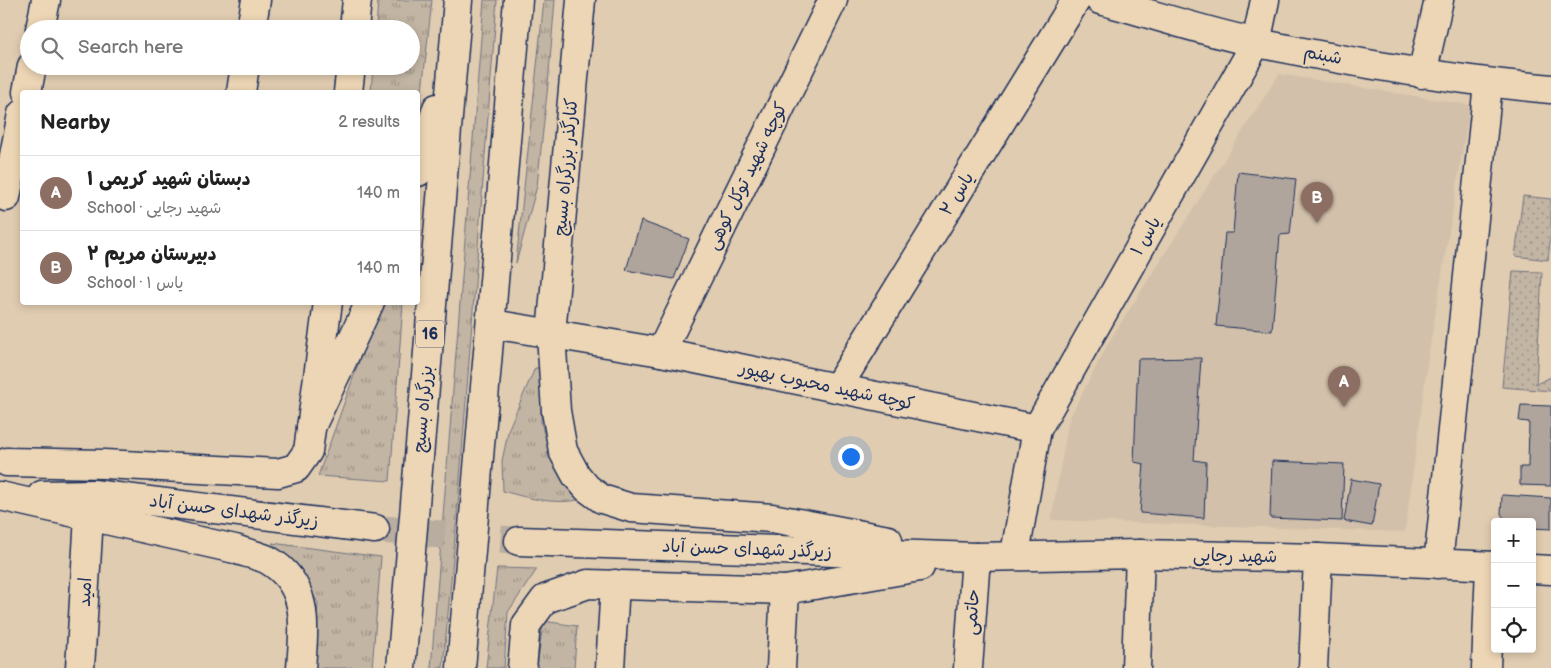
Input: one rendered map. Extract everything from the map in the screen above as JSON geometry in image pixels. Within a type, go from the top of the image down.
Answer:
[{"type":"main road","points":[[42,20],[46,0]]},
{"type":"main road","points":[[253,20],[256,0]]},
{"type":"main road","points":[[355,20],[357,0]]},
{"type":"main road","name":"بزرگراه بسیج","points":[[401,668],[458,0]]},
{"type":"main road","points":[[462,668],[518,0]]},
{"type":"main road","name":"کنارگذر بزرگراه بسیج","points":[[581,0],[551,334],[556,411],[563,451],[576,475],[587,488],[602,499],[631,508],[772,518],[976,557]]},
{"type":"main road","name":"کوچه شهید توکل کوهی","points":[[661,352],[833,0]]},
{"type":"main road","name":"یاس ۲","points":[[837,388],[1076,0]]},
{"type":"main road","name":"شبنم","points":[[1100,0],[1256,42],[1422,74],[1488,84],[1551,89]]},
{"type":"main road","name":"یاس ۱","points":[[1036,429],[1256,42],[1265,0]]},
{"type":"main road","points":[[1422,74],[1439,0]]},
{"type":"main road","points":[[420,165],[453,57]]},
{"type":"main road","points":[[27,90],[30,75]]},
{"type":"main road","points":[[241,90],[244,75]]},
{"type":"main road","points":[[348,90],[349,75]]},
{"type":"main road","points":[[1438,564],[1488,84]]},
{"type":"main road","points":[[9,198],[20,127]]},
{"type":"main road","points":[[4,462],[104,464],[278,473],[296,468],[308,451],[328,305]]},
{"type":"main road","points":[[312,427],[369,305]]},
{"type":"main road","name":"کوچه شهید محبوب بهپور","points":[[492,324],[661,352],[1036,429]]},
{"type":"main road","points":[[1015,554],[1036,429]]},
{"type":"main road","points":[[4,462],[91,505],[268,560],[292,580],[302,604],[304,632],[301,668]]},
{"type":"main road","points":[[0,496],[91,505]]},
{"type":"main road","name":"زیرگذر شهدای حسن آباد","points":[[91,505],[375,529]]},
{"type":"main road","name":"امید","points":[[80,668],[91,505]]},
{"type":"main road","name":"زیرگذر شهدای حسن آباد","points":[[519,541],[976,557]]},
{"type":"main road","name":"شهید رجایی","points":[[976,557],[1015,554],[1140,554],[1318,558],[1491,566]]},
{"type":"main road","points":[[1136,668],[1140,554]]},
{"type":"main road","points":[[522,668],[526,625],[545,599],[588,584],[785,590],[976,557]]},
{"type":"main road","name":"حاتمی","points":[[968,668],[976,557]]},
{"type":"main road","points":[[1313,668],[1318,558]]},
{"type":"main road","points":[[1536,569],[1551,570]]},
{"type":"main road","points":[[1486,668],[1491,583]]},
{"type":"main road","points":[[610,668],[615,584]]},
{"type":"main road","points":[[781,668],[785,590]]},
{"type":"shaded area","points":[[1279,74],[1470,105],[1429,352],[1405,532],[1051,520],[1069,419],[1110,340]],"holes":[[[1272,461],[1344,464],[1342,521],[1270,518]],[[1352,479],[1379,484],[1372,525]]]},
{"type":"green space","points":[[378,0],[432,0],[420,109],[420,90],[371,90],[372,75],[420,75],[420,20],[377,20]]},
{"type":"green space","points":[[484,0],[497,0],[458,504],[443,668],[431,668]]},
{"type":"green space","points":[[544,0],[555,0],[548,84],[537,186],[516,263]]},
{"type":"green space","points":[[1523,196],[1551,199],[1551,233],[1548,260],[1515,256]]},
{"type":"green space","points":[[1513,271],[1542,272],[1536,384],[1551,377],[1551,391],[1502,387]]},
{"type":"green space","points":[[379,305],[403,305],[390,481],[318,476]]},
{"type":"green space","points":[[535,368],[542,368],[541,423],[556,466],[584,499],[553,501],[503,491],[502,461],[509,428]]},
{"type":"green space","points":[[272,543],[381,557],[372,668],[313,668],[318,603],[300,571]]},
{"type":"green space","points":[[497,568],[537,569],[508,612],[504,668],[486,668]]},
{"type":"green space","points":[[543,621],[577,626],[574,668],[537,668]]},
{"type":"building","points":[[1238,172],[1296,179],[1290,234],[1280,235],[1272,331],[1216,326],[1225,233],[1233,233]]},
{"type":"building","points":[[641,221],[689,239],[674,279],[626,270]]},
{"type":"building","points":[[1201,358],[1194,460],[1206,462],[1204,518],[1140,513],[1144,464],[1134,462],[1138,359]]},
{"type":"building","points":[[1521,405],[1551,406],[1551,486],[1520,485],[1520,467],[1528,467],[1529,422],[1519,421]]},
{"type":"building","points":[[1272,461],[1344,464],[1342,521],[1270,518]]},
{"type":"building","points":[[1351,479],[1379,484],[1372,526],[1344,521]]},
{"type":"building","points":[[1502,495],[1551,498],[1551,529],[1536,528],[1536,518],[1504,518],[1501,514]]},
{"type":"tunnel","points":[[375,529],[519,541]]},
{"type":"place","name":"دبیرستان مریم ۲","points":[[1317,223]]},
{"type":"place","name":"دبستان شهید کریمی ۱","points":[[1344,407]]}]
